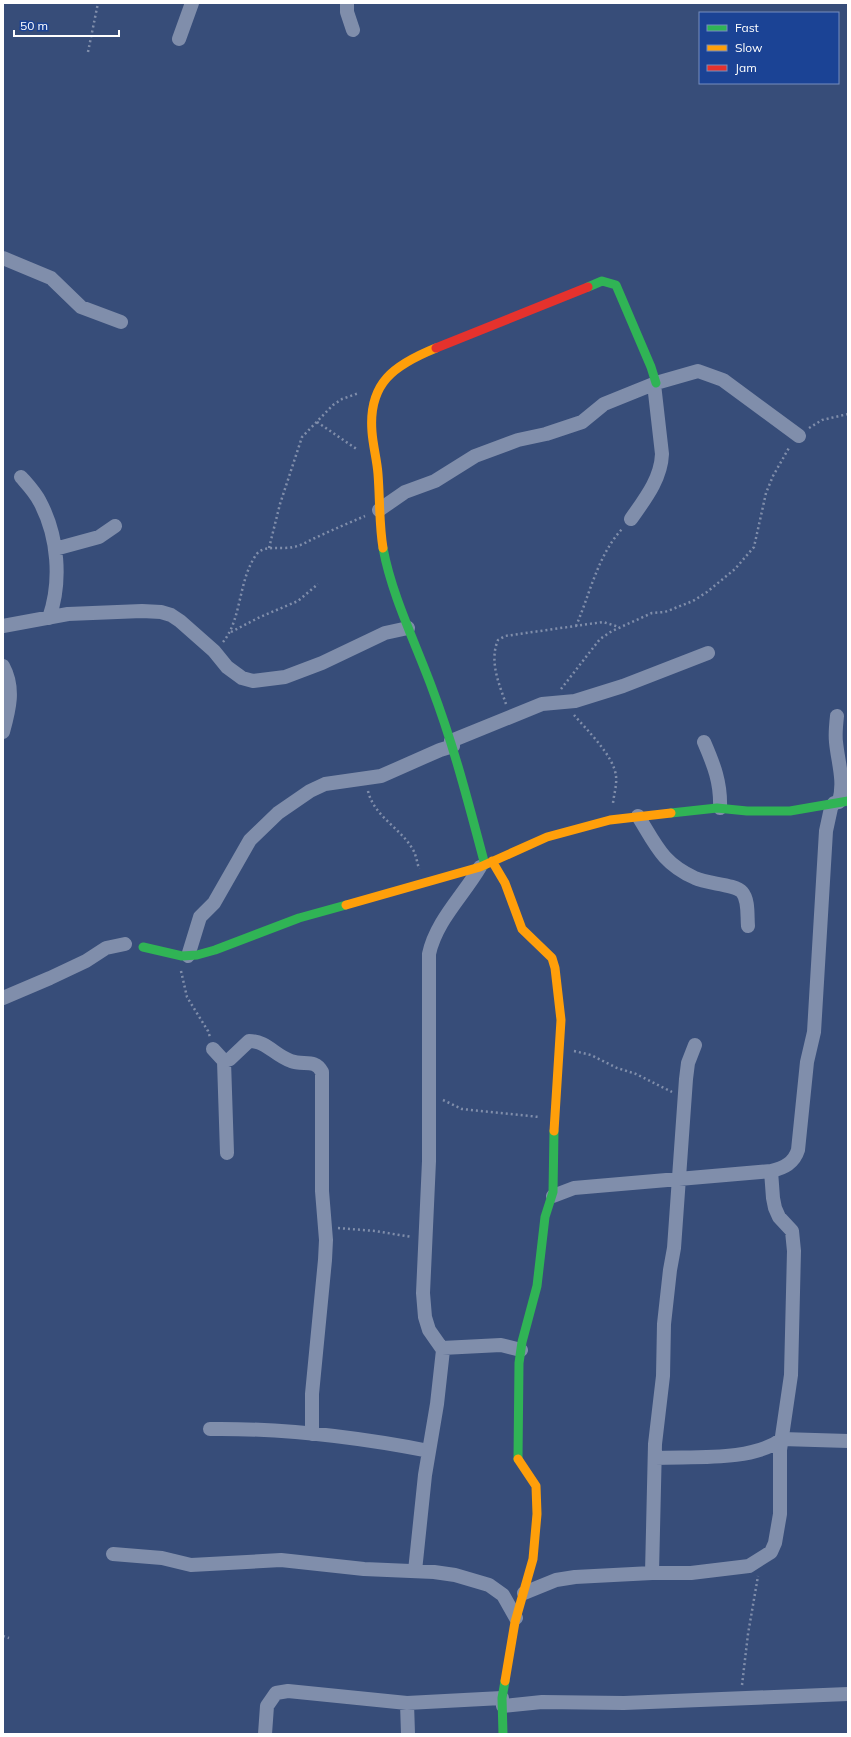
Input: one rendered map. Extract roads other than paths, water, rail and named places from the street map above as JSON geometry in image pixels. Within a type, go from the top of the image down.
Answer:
[{"type":"street","points":[[179,39],[192,3]]},
{"type":"street","points":[[347,3],[347,12],[353,30]]},
{"type":"street","points":[[3,258],[51,278],[81,307],[121,322]]},
{"type":"street","points":[[503,1734],[502,1702],[516,1618],[533,1558],[538,1493],[536,1486],[518,1459],[519,1363],[537,1286],[545,1218],[552,1196],[562,1020],[556,968],[552,958],[522,928],[514,911],[505,883],[486,864],[452,743],[422,660],[408,628],[385,558],[372,432],[373,402],[379,386],[390,374],[416,356],[602,281],[610,282],[616,285],[645,352],[655,384],[662,454],[662,466],[652,490],[631,519]]},
{"type":"street","points":[[379,510],[405,492],[435,481],[475,456],[518,440],[546,434],[582,422],[604,404],[655,384],[698,371],[711,375],[732,387],[799,436]]},
{"type":"street","points":[[21,477],[40,501],[47,518],[55,549],[56,590],[55,601],[49,618]]},
{"type":"street","points":[[55,549],[99,537],[115,526]]},
{"type":"street","points":[[3,626],[49,618],[107,612],[161,612],[180,622],[214,651],[227,667],[242,678],[253,681],[285,677],[322,663],[385,633],[408,628]]},
{"type":"street","points":[[183,955],[200,917],[214,902],[250,840],[278,813],[310,791],[336,781],[365,779],[381,776],[440,750],[510,715],[542,704],[575,701],[623,686],[708,653]]},
{"type":"street","points":[[3,666],[10,685],[10,697],[3,731]]},
{"type":"street","points":[[552,1196],[574,1188],[771,1171],[787,1165],[795,1158],[798,1150],[807,1062],[814,1032],[826,831],[831,808],[840,802],[842,791],[842,780],[835,739],[837,716]]},
{"type":"street","points":[[704,742],[718,776],[720,808]]},
{"type":"street","points":[[143,947],[183,955],[215,950],[299,918],[424,884],[486,864],[547,837],[610,820],[720,808],[770,812],[790,811],[840,802]]},
{"type":"street","points":[[638,816],[661,855],[671,863],[695,878],[711,884],[737,888],[743,893],[746,903],[748,926]]},
{"type":"street","points":[[415,1571],[425,1475],[437,1404],[442,1348],[429,1330],[425,1317],[424,1293],[430,1092],[429,954],[438,928],[486,864]]},
{"type":"street","points":[[3,998],[64,971],[106,948],[125,944]]},
{"type":"street","points":[[224,1061],[230,1059],[249,1041],[257,1041],[268,1045],[291,1062],[313,1063],[319,1066],[323,1078],[322,1191],[325,1227],[325,1260],[312,1394],[312,1434]]},
{"type":"street","points":[[652,1573],[655,1458],[663,1376],[664,1324],[674,1248],[688,1063],[695,1045]]},
{"type":"street","points":[[213,1049],[224,1061],[227,1153]]},
{"type":"street","points":[[524,1593],[556,1580],[575,1577],[678,1573],[723,1570],[748,1566],[759,1561],[770,1552],[775,1543],[780,1514],[779,1473],[791,1375],[794,1251],[792,1231],[780,1217],[775,1208],[771,1171]]},
{"type":"street","points":[[442,1348],[501,1345],[521,1350]]},
{"type":"street","points":[[210,1428],[254,1429],[367,1439],[429,1452]]},
{"type":"street","points":[[655,1458],[713,1456],[762,1450],[774,1446],[782,1439],[848,1441]]},
{"type":"street","points":[[113,1554],[162,1558],[191,1565],[281,1560],[364,1569],[455,1574],[490,1585],[503,1595],[516,1618]]},
{"type":"street","points":[[265,1734],[267,1706],[276,1693],[288,1691],[407,1703],[624,1703],[848,1694]]},
{"type":"street","points":[[407,1703],[408,1734]]}]
